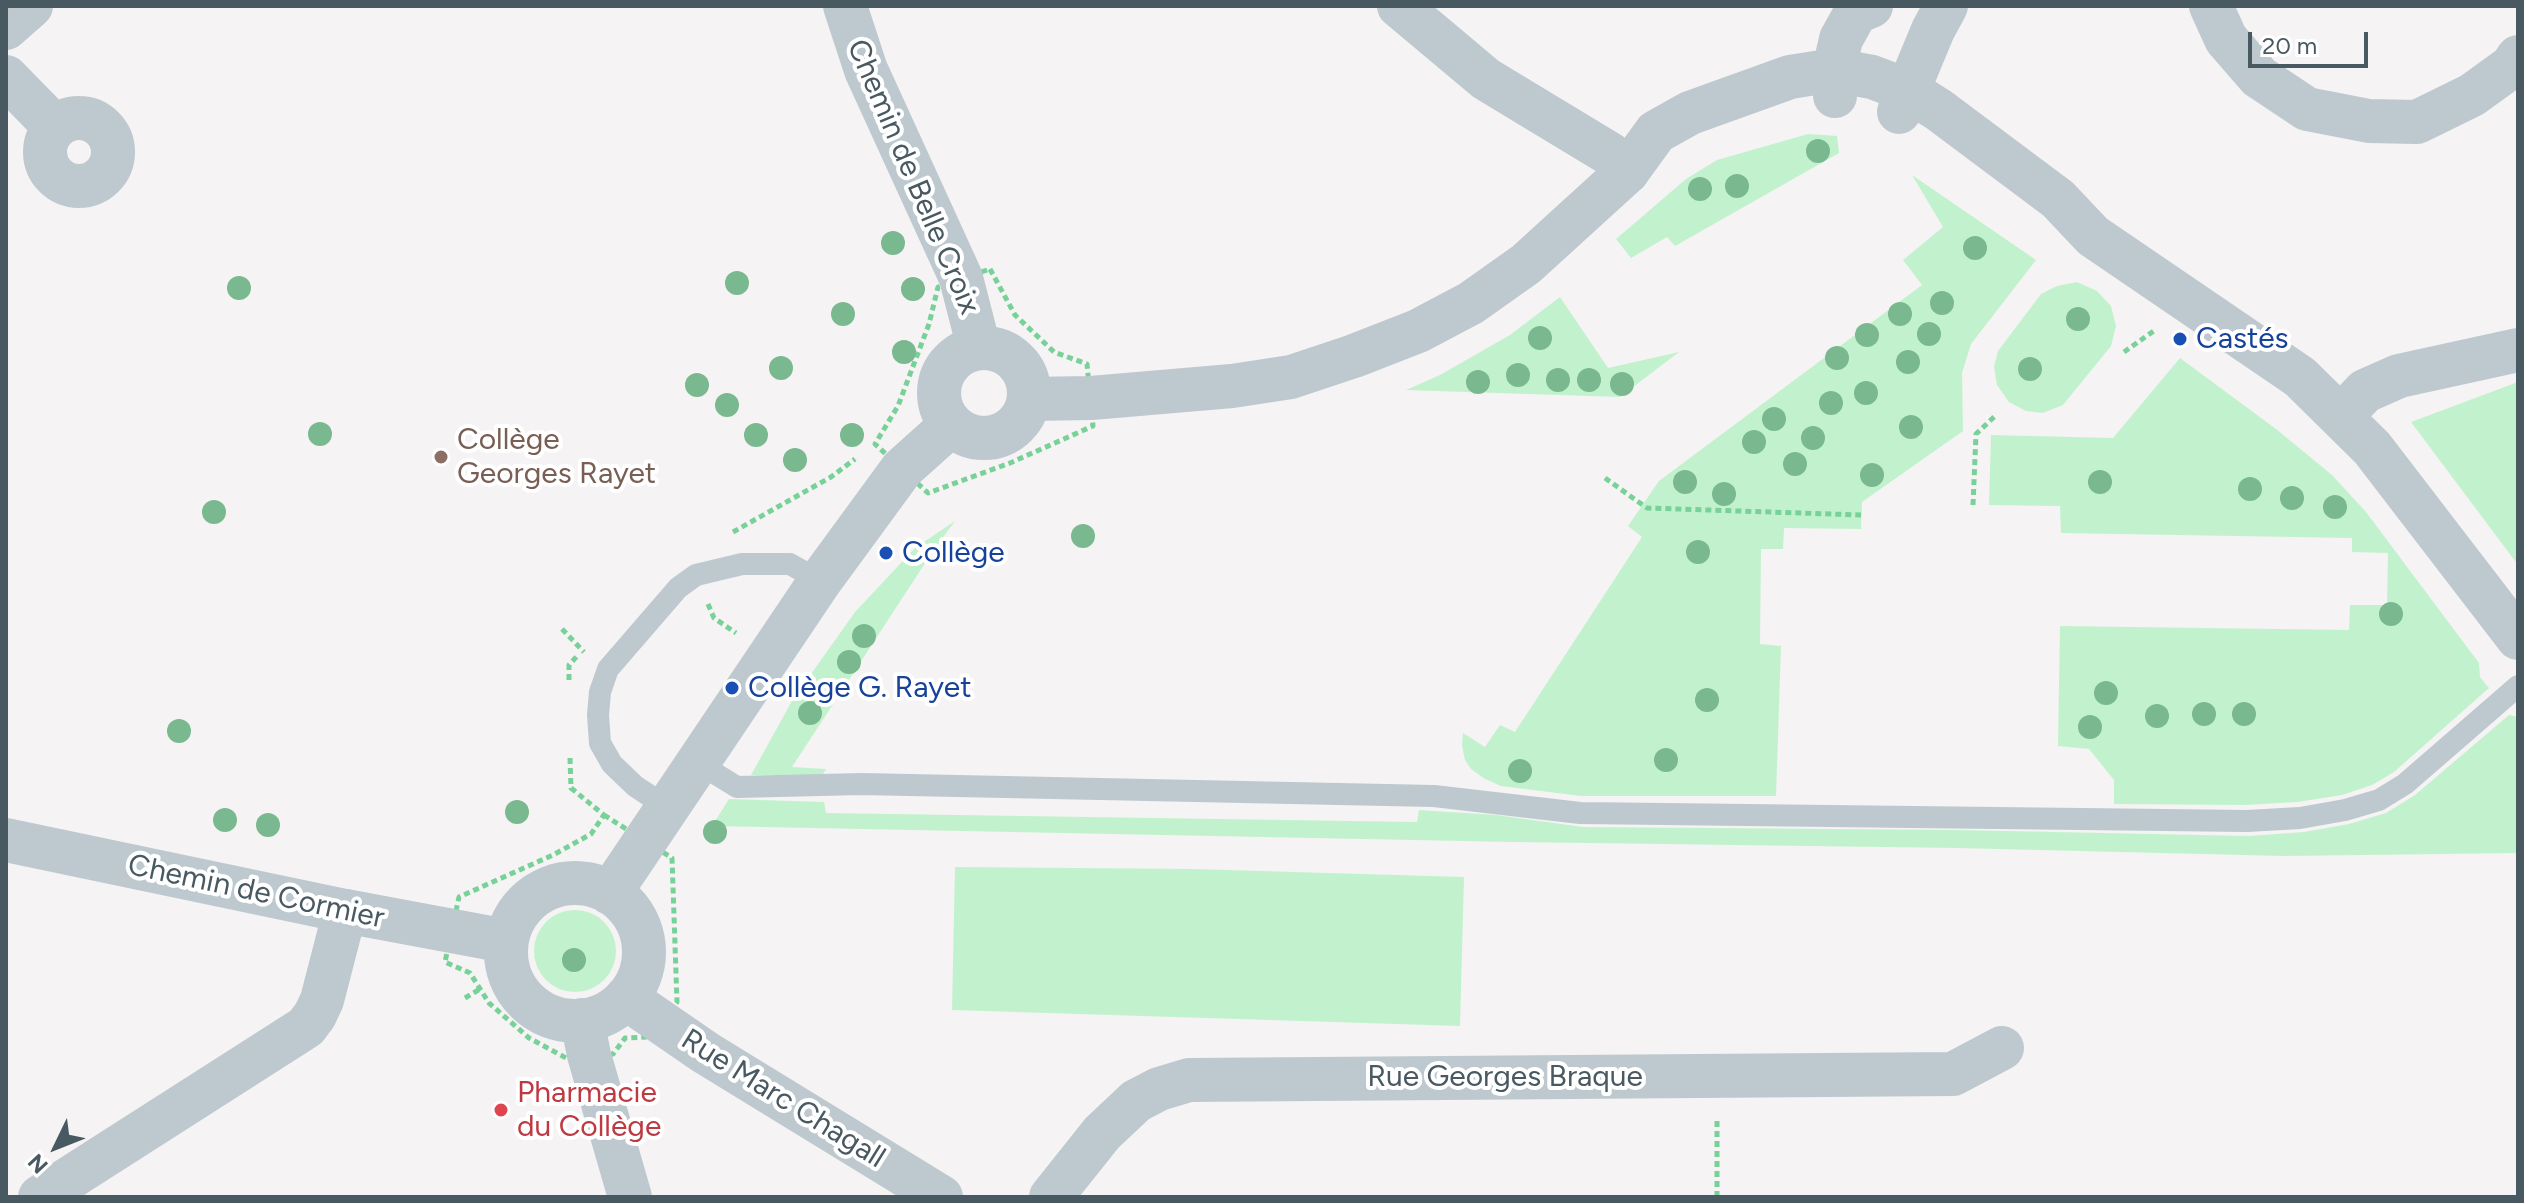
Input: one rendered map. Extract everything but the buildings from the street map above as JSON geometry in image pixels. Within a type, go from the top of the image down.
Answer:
[{"type":"street","points":[[6,28],[31,6]]},
{"type":"street","name":"Chemin de Belle Croix","points":[[845,6],[866,70],[961,278],[979,348]]},
{"type":"street","points":[[1399,6],[1486,79],[1610,154],[1627,172]]},
{"type":"street","points":[[1834,83],[1841,39],[1856,12],[1871,6]]},
{"type":"street","points":[[2211,6],[2226,39],[2259,77],[2307,109],[2369,121],[2417,122],[2472,95],[2512,66],[2518,57]]},
{"type":"street","points":[[1904,101],[1933,14]]},
{"type":"street","points":[[6,77],[55,127]]},
{"type":"street","points":[[1029,399],[1091,398],[1232,386],[1291,377],[1418,331],[1471,303],[1526,264],[1627,172],[1672,155],[1704,136],[1797,101],[1834,83]]},
{"type":"street","points":[[1834,83],[1865,101],[1904,101]]},
{"type":"street","points":[[1904,101],[1925,128],[2016,198],[2046,217],[2093,236],[2300,377],[2372,448],[2518,638]]},
{"type":"street","points":[[979,348],[993,349],[1006,353],[1025,373],[1029,399],[1017,425],[991,438],[977,438],[951,425],[943,413],[939,384],[953,360],[965,352],[979,348]]},
{"type":"street","points":[[2341,416],[2365,391],[2399,376],[2518,350]]},
{"type":"street","points":[[610,893],[820,581],[902,469],[951,425]]},
{"type":"street","name":"Chemin de Cormier","points":[[6,840],[345,911],[506,941]]},
{"type":"street","points":[[585,1038],[606,1013],[643,1010],[643,941],[632,913],[610,893],[582,883],[552,886],[527,902],[510,926],[506,941],[509,972],[525,999],[537,1010],[567,1020],[585,1038],[630,1197]]},
{"type":"street","points":[[45,1196],[306,1027],[322,1000],[345,911]]},
{"type":"street","name":"Rue Marc Chagall","points":[[643,1010],[706,1053],[941,1197]]},
{"type":"street","name":"Rue Georges Braque","points":[[1051,1197],[1102,1133],[1136,1101],[1159,1089],[1189,1080],[1953,1074],[2002,1048]]},
{"type":"lane","points":[[657,825],[635,786],[612,764],[600,743],[600,692],[608,669],[678,588],[696,575],[742,564],[790,564],[820,581]]},
{"type":"lane","points":[[698,763],[737,787],[862,784],[1434,796],[1580,813],[2247,821],[2300,818],[2379,800],[2405,784],[2518,686]]},
{"type":"path","points":[[2124,352],[2156,329]]},
{"type":"path","points":[[1973,505],[1976,434],[1995,416]]},
{"type":"path","points":[[1605,478],[1647,508],[1861,515]]},
{"type":"path","points":[[696,575],[714,618],[770,656]]},
{"type":"path","points":[[604,815],[657,825],[672,858],[677,1002],[643,1010],[646,1037],[625,1038],[613,1054],[585,1038],[568,1059],[529,1038],[489,1003],[470,973],[445,962],[459,897],[553,855],[591,834],[604,815]]},
{"type":"path","points":[[465,998],[480,989]]},
{"type":"path","points":[[1717,1075],[1717,1197]]},
{"type":"green space","points":[[1808,134],[1837,136],[1839,153],[1675,246],[1667,237],[1631,258],[1616,239],[1686,179],[1717,160]]},
{"type":"green space","points":[[1912,175],[2036,260],[1971,344],[1962,373],[1963,431],[1862,502],[1861,529],[1784,528],[1783,549],[1761,549],[1760,644],[1781,646],[1776,796],[1581,796],[1501,786],[1471,769],[1465,760],[1463,733],[1485,747],[1500,725],[1515,732],[1642,537],[1628,526],[1659,481],[1922,285],[1903,260],[1943,227]]},
{"type":"green space","points":[[2077,282],[2097,291],[2111,306],[2116,326],[2111,346],[2063,405],[2043,413],[2026,411],[2009,402],[1997,385],[1994,367],[1998,351],[2041,294],[2057,286]]},
{"type":"green space","points":[[1560,297],[1608,368],[1679,352],[1620,397],[1406,390],[1440,375],[1510,335]]},
{"type":"green space","points":[[2180,358],[2332,475],[2366,512],[2479,663],[2480,677],[2489,688],[2394,772],[2372,785],[2342,795],[2297,802],[2245,805],[2114,804],[2114,780],[2089,749],[2058,746],[2060,626],[2349,630],[2350,605],[2387,605],[2388,553],[2352,552],[2352,538],[2061,533],[2060,506],[1989,505],[1991,435],[2113,438]]},
{"type":"green space","points":[[2518,382],[2518,565],[2411,422]]},
{"type":"green space","points":[[955,521],[792,767],[826,769],[823,774],[751,775],[792,701],[855,612],[915,548]]},
{"type":"green space","points":[[2509,715],[2518,717],[2518,853],[2284,856],[712,826],[729,799],[824,802],[826,813],[1417,822],[1419,810],[1496,815],[1583,827],[2249,836],[2304,832],[2386,813],[2415,795]]},
{"type":"green space","points":[[955,867],[1193,869],[1464,877],[1460,1026],[952,1010]]},
{"type":"green space","points":[[575,910],[591,913],[604,922],[613,935],[616,951],[613,967],[604,980],[591,989],[575,992],[559,989],[546,980],[537,967],[534,951],[537,935],[546,922],[559,913]]},
{"type":"place","name":"Castés","points":[[2180,339]]},
{"type":"place","name":"Collège Georges Rayet","points":[[441,457]]},
{"type":"place","name":"Collège","points":[[886,553]]},
{"type":"place","name":"Collège G. Rayet","points":[[732,688]]},
{"type":"place","name":"Pharmacie du Collège","points":[[501,1110]]}]
